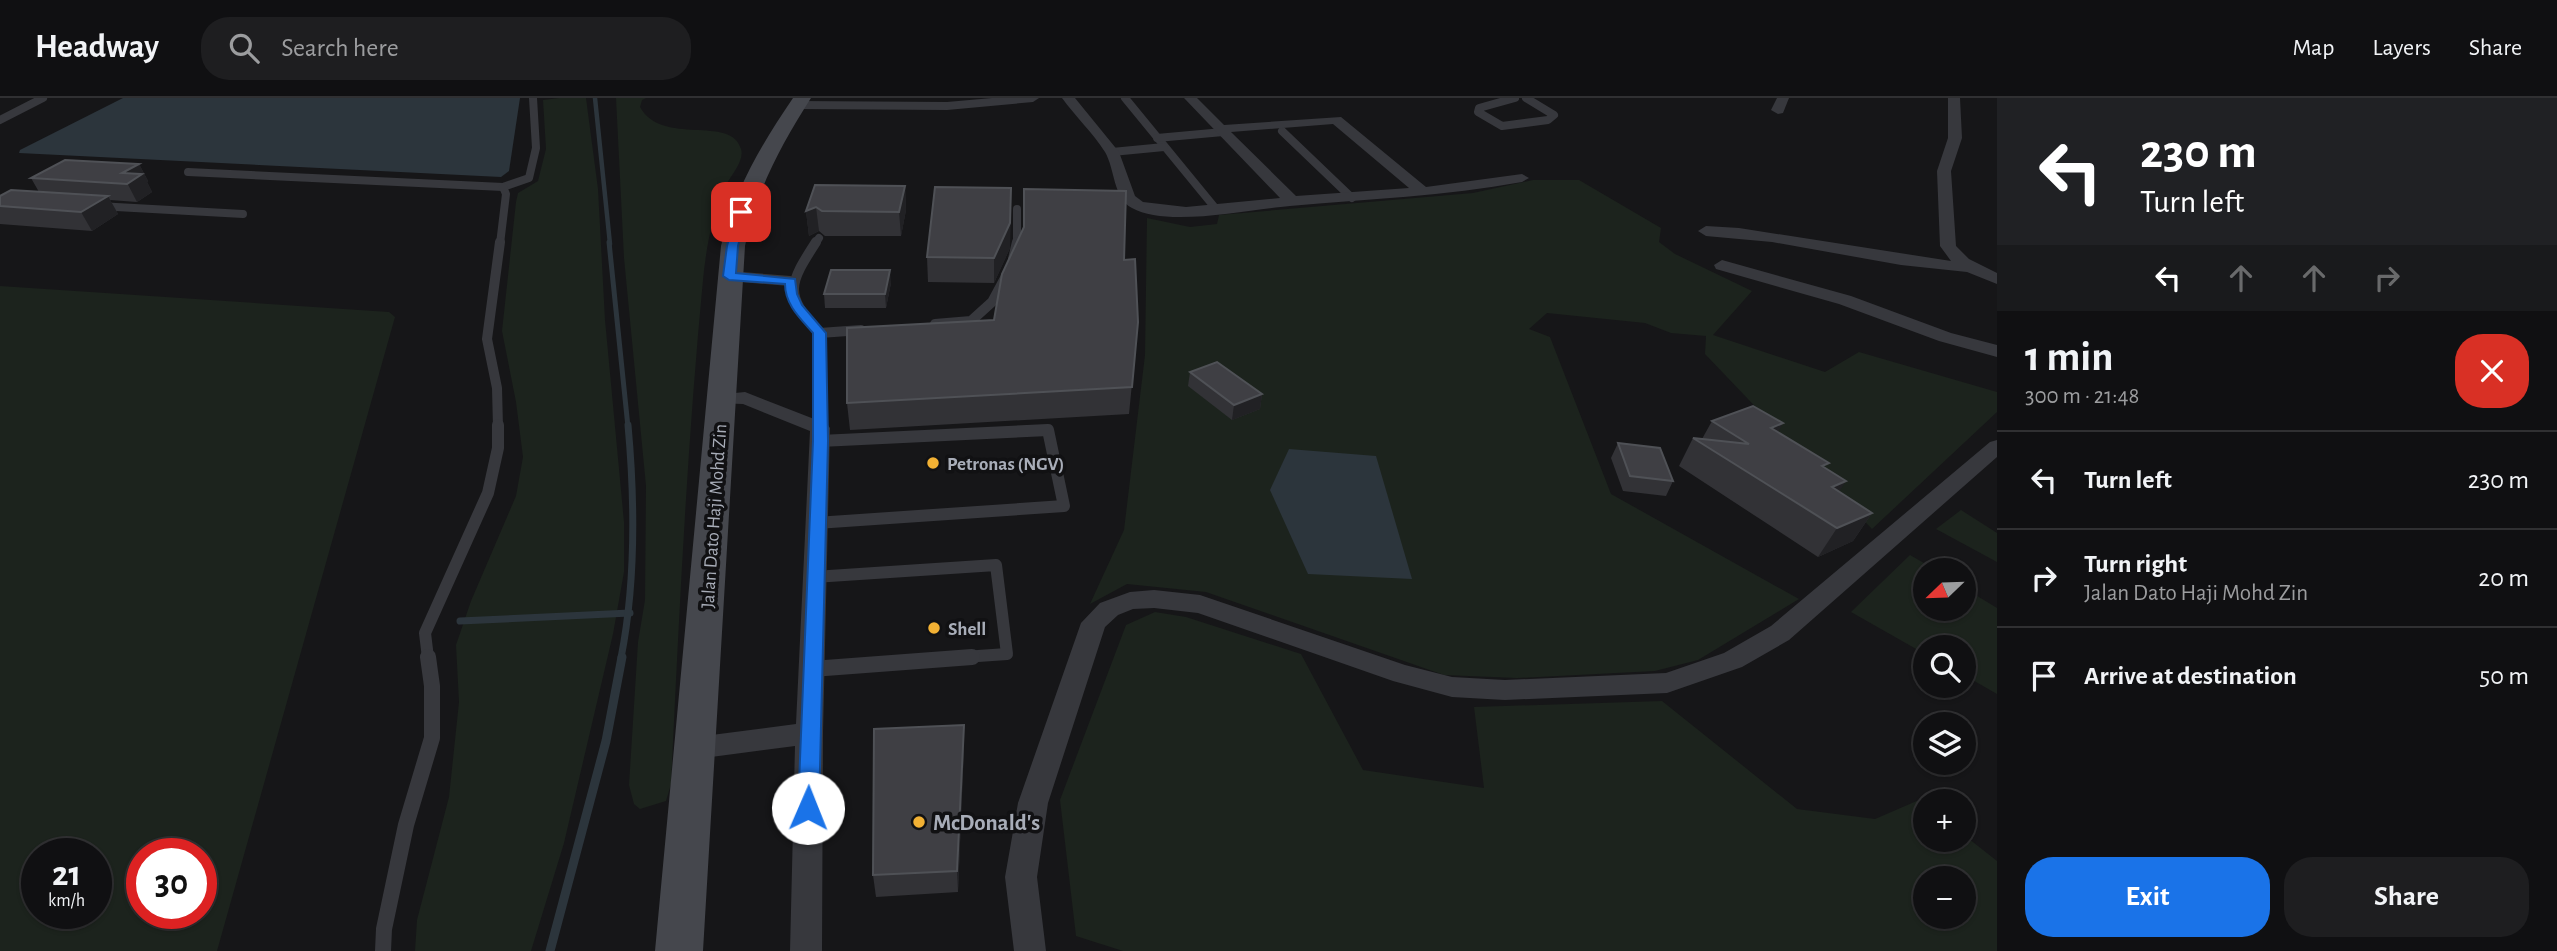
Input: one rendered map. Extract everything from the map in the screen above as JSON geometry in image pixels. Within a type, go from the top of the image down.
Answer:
[{"type":"main road","name":"Jalan Dato Haji Mohd Zin","points":[[679,951],[722,399],[729,276],[736,230],[747,193],[799,102]]},
{"type":"street","points":[[799,102],[947,106],[1033,98]]},
{"type":"street","points":[[1068,98],[1112,152],[1132,202],[1150,209],[1216,209],[1292,201],[1424,193],[1522,178]]},
{"type":"street","points":[[1190,98],[1292,201]]},
{"type":"street","points":[[1954,98],[1955,138],[1944,171],[1946,236],[1953,256],[1967,267],[1997,279]]},
{"type":"street","points":[[1221,131],[1336,120],[1424,193]]},
{"type":"street","points":[[1706,231],[1772,237],[1914,263],[1967,267]]},
{"type":"street","points":[[1722,265],[1845,300],[1945,337],[1997,351]]},
{"type":"street","points":[[722,399],[746,398],[820,435],[809,733],[806,951]]},
{"type":"street","points":[[1030,951],[1021,877],[1033,803],[1094,623],[1109,609],[1130,601],[1154,599],[1200,604],[1402,674],[1452,687],[1505,690],[1667,683],[1733,660],[1780,633],[1997,446]]},
{"type":"street","points":[[696,748],[809,733]]},
{"type":"lane","points":[[0,120],[43,98]]},
{"type":"lane","points":[[188,172],[503,187],[528,178],[536,148],[533,98]]},
{"type":"lane","points":[[1125,98],[1216,209]]},
{"type":"lane","points":[[1515,98],[1488,104],[1478,111],[1502,126],[1548,120],[1554,115],[1526,98]]},
{"type":"lane","points":[[1157,138],[1221,131]]},
{"type":"lane","points":[[1282,131],[1352,198]]},
{"type":"lane","points":[[1112,152],[1164,147]]},
{"type":"lane","points":[[383,951],[384,929],[406,825],[432,738],[432,686],[425,633],[488,493],[498,448],[496,387],[487,339],[506,194],[503,187]]},
{"type":"lane","points":[[91,206],[243,214]]},
{"type":"lane","points":[[930,324],[971,321],[992,302],[1017,249],[1017,209]]},
{"type":"lane","points":[[816,523],[1064,506],[1048,429],[820,435],[820,333],[797,306],[791,294],[790,281],[819,238]]},
{"type":"lane","points":[[729,276],[790,281]]},
{"type":"lane","points":[[820,333],[875,328]]},
{"type":"lane","points":[[812,669],[1007,654],[996,565],[814,577]]},
{"type":"shaded area","points":[[123,98],[520,98],[509,171],[501,177],[19,153],[20,150]]},
{"type":"shaded area","points":[[586,98],[598,189],[605,320],[624,522],[624,572],[613,634],[564,843],[531,951],[415,951],[417,920],[449,797],[459,702],[456,645],[471,601],[516,496],[523,457],[516,402],[502,331],[516,202],[518,193],[538,181],[546,149],[543,100]]},
{"type":"shaded area","points":[[616,98],[646,98],[642,100],[640,107],[650,119],[679,129],[724,133],[735,139],[742,154],[717,209],[704,268],[688,469],[671,784],[666,801],[640,809],[634,804],[629,785],[638,642],[645,600],[646,486],[624,258]]},
{"type":"shaded area","points":[[1533,180],[1579,180],[1661,228],[1659,242],[1675,254],[1752,291],[1713,335],[1825,372],[1859,352],[1997,392],[1997,412],[1872,529],[1705,354],[1706,336],[1671,333],[1645,323],[1547,313],[1529,329],[1550,337],[1611,494],[1799,599],[1698,660],[1655,671],[1517,678],[1444,675],[1206,592],[1127,584],[1090,604],[1124,530],[1145,355],[1147,218],[1190,227],[1217,224],[1219,215],[1473,193]]},
{"type":"shaded area","points":[[0,286],[389,312],[395,317],[217,951],[0,951]]},
{"type":"shaded area","points":[[1289,449],[1376,456],[1412,579],[1308,574],[1270,490]]},
{"type":"shaded area","points":[[1961,510],[1997,533],[1997,562],[1936,529]]},
{"type":"shaded area","points":[[1910,555],[1915,558],[1913,558],[1913,621],[1976,621],[1976,595],[1997,608],[1997,694],[1976,682],[1976,635],[1913,635],[1913,647],[1851,612]]},
{"type":"shaded area","points":[[1155,612],[1186,617],[1301,654],[1363,770],[1484,788],[1474,707],[1662,701],[1797,809],[1875,819],[1913,803],[1913,852],[1976,852],[1976,844],[1997,861],[1997,951],[1123,951],[1076,936],[1060,800],[1126,625]]},
{"type":"building","points":[[65,160],[139,164],[122,173],[142,174],[127,184],[31,178]]},
{"type":"building","points":[[815,185],[905,186],[899,212],[822,211],[816,207],[806,211]]},
{"type":"building","points":[[935,187],[1011,188],[1010,223],[994,258],[927,257]]},
{"type":"building","points":[[1024,189],[1126,191],[1124,260],[1135,259],[1138,322],[1132,387],[847,403],[847,328],[994,320],[1002,274],[1024,227]]},
{"type":"building","points":[[11,190],[108,196],[81,212],[0,206],[0,196]]},
{"type":"building","points":[[831,270],[890,270],[885,294],[824,294]]},
{"type":"building","points":[[1217,362],[1262,394],[1234,405],[1190,372]]},
{"type":"building","points":[[1753,406],[1783,423],[1771,428],[1829,463],[1822,466],[1846,481],[1832,487],[1872,513],[1837,528],[1693,438],[1749,444],[1712,421]]},
{"type":"building","points":[[1618,443],[1660,448],[1673,481],[1630,476]]},
{"type":"building","name":"McDonald's","points":[[964,725],[957,871],[873,875],[874,729]]},
{"type":"waterway","points":[[595,98],[610,244]]},
{"type":"waterway","points":[[609,242],[628,427]]},
{"type":"waterway","points":[[628,425],[633,542],[628,613]]},
{"type":"waterway","points":[[460,621],[628,613]]},
{"type":"waterway","points":[[621,658],[628,613]]},
{"type":"waterway","points":[[550,951],[606,741],[622,657]]},
{"type":"place","name":"Petronas (NGV)","points":[[933,463]]},
{"type":"place","name":"Shell","points":[[934,628]]},
{"type":"place","name":"McDonald's","points":[[919,822]]},
{"type":"route","points":[[741,212],[729,276],[790,281],[791,294],[797,306],[820,333],[820,441],[808,808]]}]
